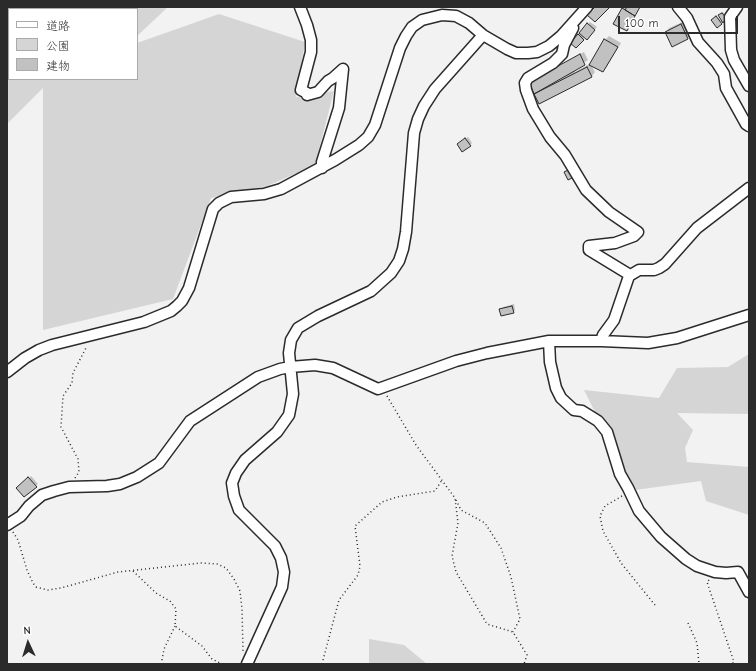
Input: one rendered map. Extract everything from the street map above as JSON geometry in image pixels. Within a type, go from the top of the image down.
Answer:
[{"type":"street","points":[[300,7],[307,25],[311,52],[301,90],[307,93],[307,95],[318,92],[328,81],[344,69],[339,108],[322,162],[322,168]]},
{"type":"street","points":[[7,372],[25,358],[52,345],[144,322],[171,312],[182,301],[189,288],[213,209],[219,203],[231,197],[264,194],[281,189],[322,168],[359,145],[368,137],[375,125],[400,48],[412,27],[422,20],[442,15],[456,16],[469,23],[483,35],[506,50],[516,53],[532,53],[549,46],[561,36],[587,7]]},
{"type":"street","points":[[678,7],[687,18],[698,42],[717,63],[724,74],[726,88],[746,124],[749,126]]},
{"type":"street","points":[[737,7],[730,17],[731,50],[734,60],[749,86]]},
{"type":"street","points":[[573,22],[574,26],[564,45],[562,54],[552,63],[528,78],[526,90],[533,109],[550,137],[565,155],[586,190],[609,212],[638,232],[634,236],[615,243],[589,246],[589,250],[630,275]]},
{"type":"street","points":[[247,664],[282,587],[284,572],[281,558],[275,546],[239,510],[234,496],[232,483],[236,473],[245,460],[277,432],[289,415],[293,394],[289,353],[291,340],[298,328],[318,316],[371,291],[388,276],[399,261],[406,232],[414,132],[418,119],[435,89],[483,35]]},
{"type":"street","points":[[601,341],[603,335],[614,320],[630,275],[639,270],[654,270],[665,264],[697,228],[749,188]]},
{"type":"street","points":[[8,524],[21,516],[42,495],[67,488],[120,484],[137,477],[159,463],[190,421],[258,376],[290,367],[315,365],[333,368],[378,388],[456,361],[549,341],[648,343],[676,338],[749,315]]},
{"type":"street","points":[[549,341],[550,362],[556,388],[561,398],[574,410],[582,412],[598,421],[607,432],[616,464],[639,511],[661,537],[686,559],[697,566],[715,572],[738,572],[749,592]]},
{"type":"path","points":[[67,488],[79,472],[78,459],[60,427],[63,396],[72,383],[73,373],[92,336]]},
{"type":"path","points":[[382,387],[416,445],[455,498],[461,510],[485,523],[501,548],[511,577],[520,618],[513,632]]},
{"type":"path","points":[[322,664],[339,600],[358,575],[360,566],[355,526],[382,502],[398,497],[435,491],[442,480]]},
{"type":"path","points":[[629,492],[605,506],[600,516],[603,531],[620,563],[655,606]]},
{"type":"path","points":[[455,498],[458,523],[452,556],[456,572],[487,624],[513,632],[527,656],[524,664]]},
{"type":"path","points":[[8,524],[18,540],[27,570],[33,583],[36,587],[48,590],[61,588],[118,572],[201,563],[217,564],[226,568],[240,591],[243,651]]},
{"type":"path","points":[[133,571],[156,593],[170,601],[176,609],[176,626],[164,649],[162,660],[163,664]]},
{"type":"path","points":[[707,582],[734,662],[732,664]]},
{"type":"path","points":[[688,623],[697,643],[699,664]]},
{"type":"path","points":[[176,626],[202,646],[212,659],[222,664]]},
{"type":"green space","points":[[7,7],[168,7],[138,35],[138,8],[8,8],[8,80],[138,80],[138,43],[219,14],[305,42],[296,97],[334,91],[315,165],[267,186],[211,198],[173,299],[43,330],[43,88],[7,124]]},
{"type":"green space","points":[[749,354],[749,414],[677,413],[693,430],[685,448],[687,462],[749,467],[749,515],[706,501],[701,481],[635,490],[584,390],[659,398],[677,368],[728,367]]},
{"type":"green space","points":[[369,639],[404,645],[427,664],[369,664]]},
{"type":"building","points":[[595,7],[610,7],[595,22],[587,15]]},
{"type":"building","points":[[627,7],[640,7],[635,16],[625,10]]},
{"type":"building","points":[[622,8],[635,16],[627,31],[613,24]]},
{"type":"building","points":[[722,13],[726,18],[723,23],[718,15]]},
{"type":"building","points":[[716,16],[722,24],[717,28],[711,20]]},
{"type":"building","points":[[587,23],[595,30],[587,40],[579,33]]},
{"type":"building","points":[[681,24],[688,39],[672,47],[665,32]]},
{"type":"building","points":[[578,34],[584,40],[576,48],[570,43]]},
{"type":"building","points":[[604,39],[618,47],[603,72],[589,65]]},
{"type":"building","points":[[580,54],[585,65],[534,94],[529,82]]},
{"type":"building","points":[[587,67],[592,77],[539,104],[534,94]]},
{"type":"building","points":[[465,138],[471,146],[462,152],[457,144]]},
{"type":"building","points":[[570,169],[576,176],[568,180],[564,172]]},
{"type":"building","points":[[512,306],[514,313],[501,316],[499,309]]},
{"type":"building","points":[[28,477],[37,487],[24,497],[16,488]]}]
